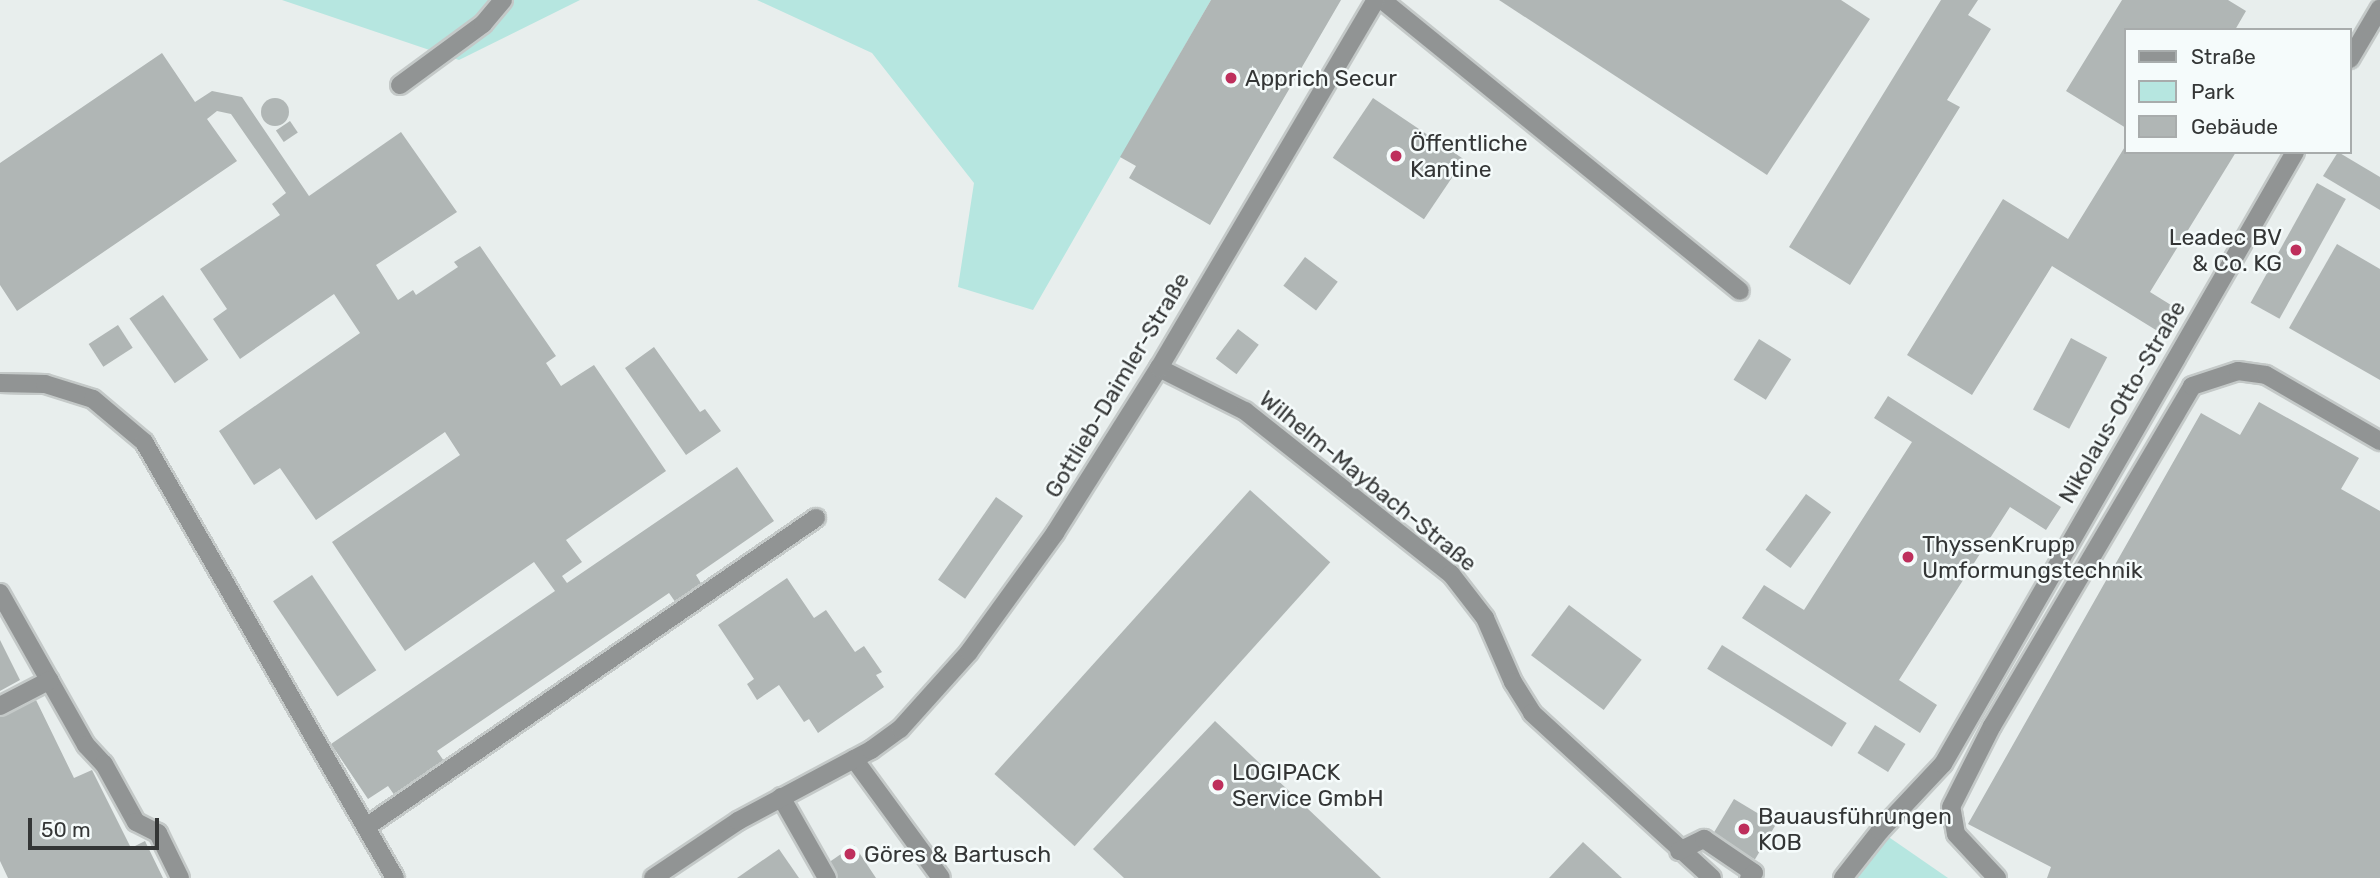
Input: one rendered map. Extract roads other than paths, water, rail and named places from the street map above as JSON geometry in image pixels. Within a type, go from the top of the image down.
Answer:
[{"type":"street","points":[[400,85],[483,24],[503,0]]},
{"type":"street","name":"Gottlieb-Daimler-Straße","points":[[653,878],[781,797],[854,759],[900,729],[969,652],[1055,533],[1159,368],[1376,0]]},
{"type":"street","points":[[1382,0],[1740,291]]},
{"type":"street","points":[[2352,55],[2380,6],[2374,0]]},
{"type":"street","name":"Nikolaus-Otto-Straße","points":[[1843,878],[1880,831],[1943,764],[2294,154]]},
{"type":"street","name":"Wilhelm-Maybach-Straße","points":[[1159,368],[1245,411],[1451,574],[1485,618],[1513,682],[1532,713],[1712,878]]},
{"type":"street","points":[[1997,878],[1956,834],[1951,807],[1992,726],[2192,386],[2238,371],[2266,375],[2380,441]]},
{"type":"street","points":[[0,383],[45,384],[93,399],[144,442],[395,878]]},
{"type":"street","points":[[366,827],[816,519]]},
{"type":"street","points":[[0,593],[136,822],[158,833],[180,878]]},
{"type":"street","points":[[0,706],[50,680]]},
{"type":"street","points":[[854,759],[941,878]]},
{"type":"street","points":[[781,797],[827,878]]},
{"type":"street","points":[[1679,850],[1704,839],[1754,873],[1749,878]]},
{"type":"place","name":"Apprich Secur","points":[[1231,78]]},
{"type":"place","name":"Öffentliche Kantine","points":[[1396,156]]},
{"type":"place","name":"Leadec BV & Co. KG","points":[[2296,250]]},
{"type":"place","name":"ThyssenKrupp Umformungstechnik","points":[[1908,557]]},
{"type":"place","name":"LOGIPACK Service GmbH","points":[[1218,785]]},
{"type":"place","name":"Bauausführungen KOB","points":[[1744,829]]},
{"type":"place","name":"Göres & Bartusch","points":[[850,854]]}]
